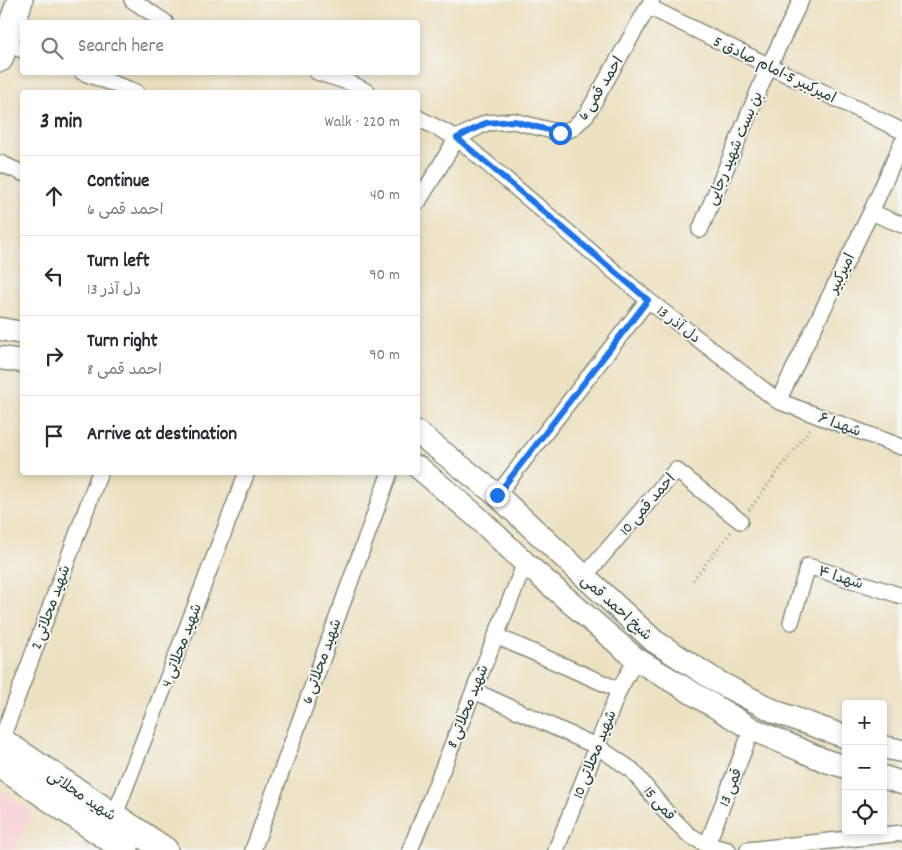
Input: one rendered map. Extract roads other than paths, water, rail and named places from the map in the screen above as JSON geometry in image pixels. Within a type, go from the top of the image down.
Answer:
[{"type":"main road","points":[[9,51],[20,0]]},
{"type":"main road","name":"شهید محلاتی","points":[[0,749],[114,817],[165,850]]},
{"type":"main road","name":"شهید محلاتی","points":[[0,749],[126,850]]},
{"type":"street","points":[[132,0],[162,20]]},
{"type":"street","name":"بن بست شهید رجایی","points":[[700,230],[769,66],[801,0]]},
{"type":"street","name":"امیرکبیر 5-امام صادق 5","points":[[650,3],[769,66],[902,131]]},
{"type":"street","name":"احمد قمی 6","points":[[457,138],[486,123],[514,121],[560,133],[573,128],[587,114],[650,3]]},
{"type":"street","points":[[90,75],[131,90]]},
{"type":"street","points":[[326,75],[348,82],[364,90]]},
{"type":"street","name":"دل آذر 13","points":[[420,119],[457,138],[648,300],[778,402]]},
{"type":"street","points":[[420,196],[457,138]]},
{"type":"street","name":"امیرکبیر","points":[[778,402],[871,212],[902,142]]},
{"type":"street","points":[[0,163],[20,172]]},
{"type":"street","points":[[871,212],[902,225]]},
{"type":"street","points":[[497,495],[648,300]]},
{"type":"street","points":[[0,329],[20,333]]},
{"type":"street","points":[[0,358],[20,361]]},
{"type":"street","name":"شهدا ۶","points":[[778,402],[902,447]]},
{"type":"street","name":"شیخ احمد قمی","points":[[420,435],[497,495],[654,641],[718,682],[776,712],[842,736]]},
{"type":"street","name":"شیخ احمد قمی","points":[[420,469],[476,516],[525,563],[636,658],[707,703],[752,728],[826,761],[842,766]]},
{"type":"street","name":"احمد قمی 10","points":[[584,577],[676,470],[740,521]]},
{"type":"street","name":"شهید محلاتی 2","points":[[0,749],[99,475]]},
{"type":"street","name":"شهید محلاتی 4","points":[[114,817],[246,475]]},
{"type":"street","name":"شهید محلاتی 6","points":[[253,850],[389,475]]},
{"type":"street","name":"شهید محلاتی 8","points":[[410,850],[525,563]]},
{"type":"street","name":"شهدا ۴","points":[[791,622],[808,566],[902,596]]},
{"type":"street","points":[[496,636],[619,690]]},
{"type":"street","name":"شهید محلاتی 10","points":[[556,850],[619,690],[636,658]]},
{"type":"street","points":[[707,703],[718,682]]},
{"type":"street","name":"قمی 15","points":[[474,691],[598,747],[632,770],[666,812],[689,835],[707,844],[728,850]]},
{"type":"street","name":"قمی 13","points":[[707,844],[752,728]]},
{"type":"street","points":[[887,748],[902,751]]},
{"type":"street","points":[[887,779],[902,783]]},
{"type":"street","points":[[748,850],[902,833]]}]
